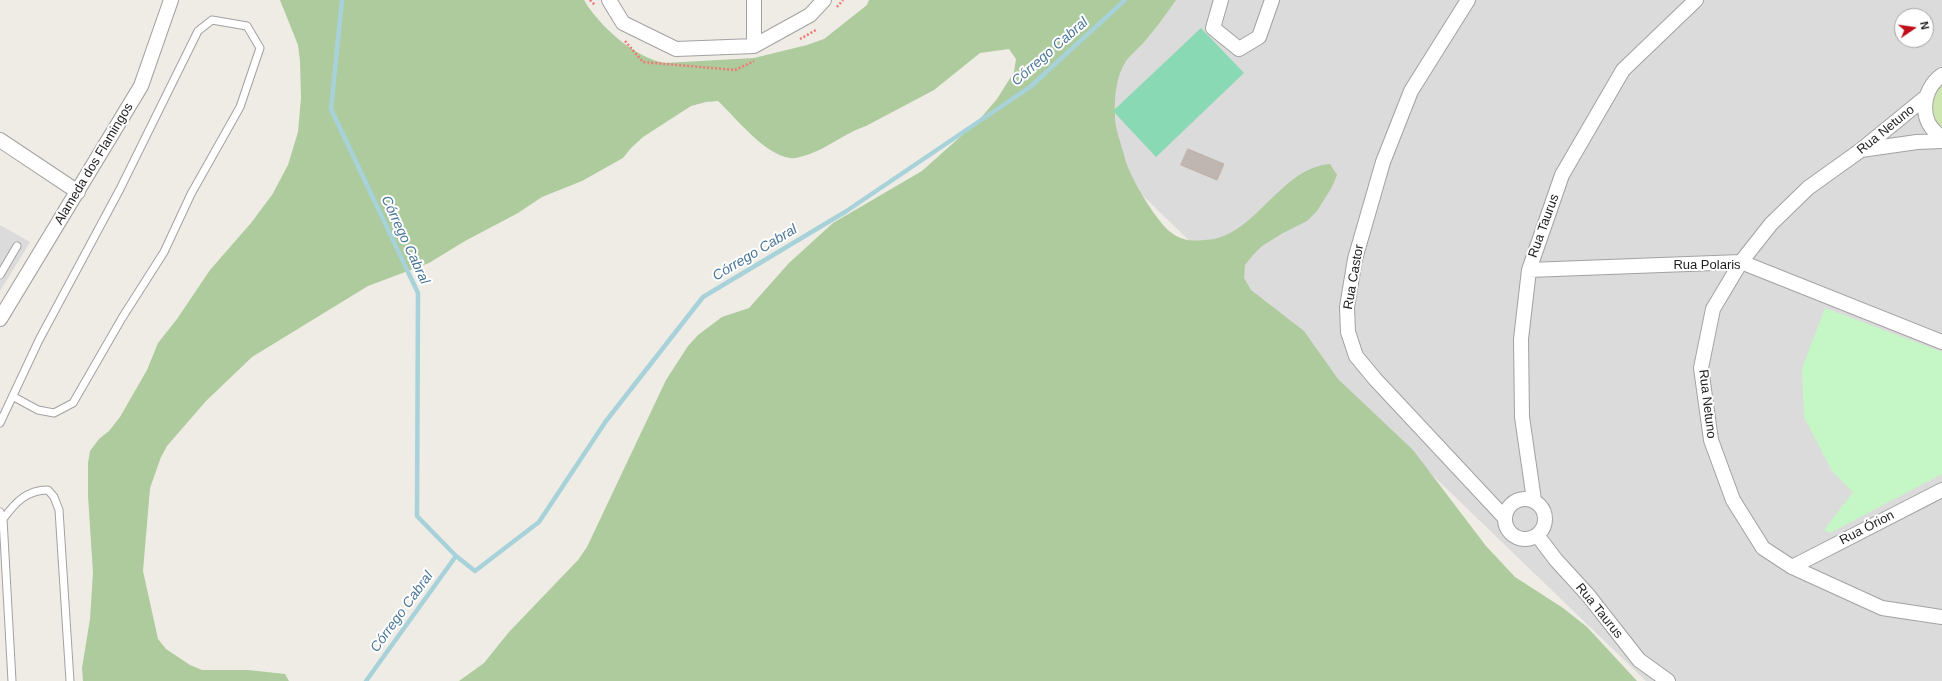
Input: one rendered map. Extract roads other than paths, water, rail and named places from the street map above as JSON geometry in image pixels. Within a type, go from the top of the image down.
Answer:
[{"type":"street","name":"Alameda dos Flamingos","points":[[0,319],[141,86],[171,0]]},
{"type":"street","points":[[609,0],[623,23],[676,49],[754,46],[810,15],[824,0]]},
{"type":"street","points":[[754,0],[754,46]]},
{"type":"street","points":[[1221,0],[1213,28],[1239,48],[1259,37],[1272,0]]},
{"type":"street","name":"Rua Castor","points":[[1468,0],[1411,91],[1383,162],[1355,259],[1347,307],[1348,332],[1356,356],[1375,379],[1505,518]]},
{"type":"street","name":"Rua Taurus","points":[[1534,500],[1522,409],[1521,339],[1529,270],[1562,175],[1623,70],[1696,0]]},
{"type":"street","points":[[1942,75],[1930,88],[1926,98],[1925,108],[1927,118],[1932,128],[1942,137]]},
{"type":"street","name":"Rua Netuno","points":[[1926,98],[1861,150],[1808,188],[1771,224],[1741,262],[1713,309],[1701,368],[1711,440],[1733,500],[1763,548],[1792,567],[1882,608],[1942,617]]},
{"type":"street","points":[[0,140],[78,192]]},
{"type":"street","points":[[1861,150],[1917,142],[1942,141]]},
{"type":"street","name":"Rua Polaris","points":[[1529,270],[1741,262],[1942,342]]},
{"type":"street","name":"Rua Órion","points":[[1792,567],[1942,490]]},
{"type":"street","points":[[1526,498],[1534,500],[1542,507],[1546,517],[1544,527],[1537,535],[1530,538],[1516,537],[1507,526],[1505,518],[1507,510],[1518,500],[1526,498]]},
{"type":"street","name":"Rua Taurus","points":[[1537,535],[1556,560],[1588,595],[1639,660],[1668,681]]},
{"type":"lane","points":[[0,423],[39,340],[120,189],[198,31],[212,20],[247,26],[260,48],[240,107],[191,194],[164,252],[122,318],[73,402],[54,413],[38,410],[14,396]]},
{"type":"lane","points":[[0,274],[17,246]]},
{"type":"lane","points":[[12,681],[2,516],[17,501],[32,492],[48,490],[54,497],[58,510],[70,681]]},
{"type":"waterway","name":"Córrego Cabral","points":[[342,0],[331,109],[418,293],[417,516],[456,556]]},
{"type":"waterway","name":"Córrego Cabral","points":[[366,681],[456,556],[475,571],[539,522],[606,421],[703,297],[845,212],[1030,87],[1125,0]]}]
